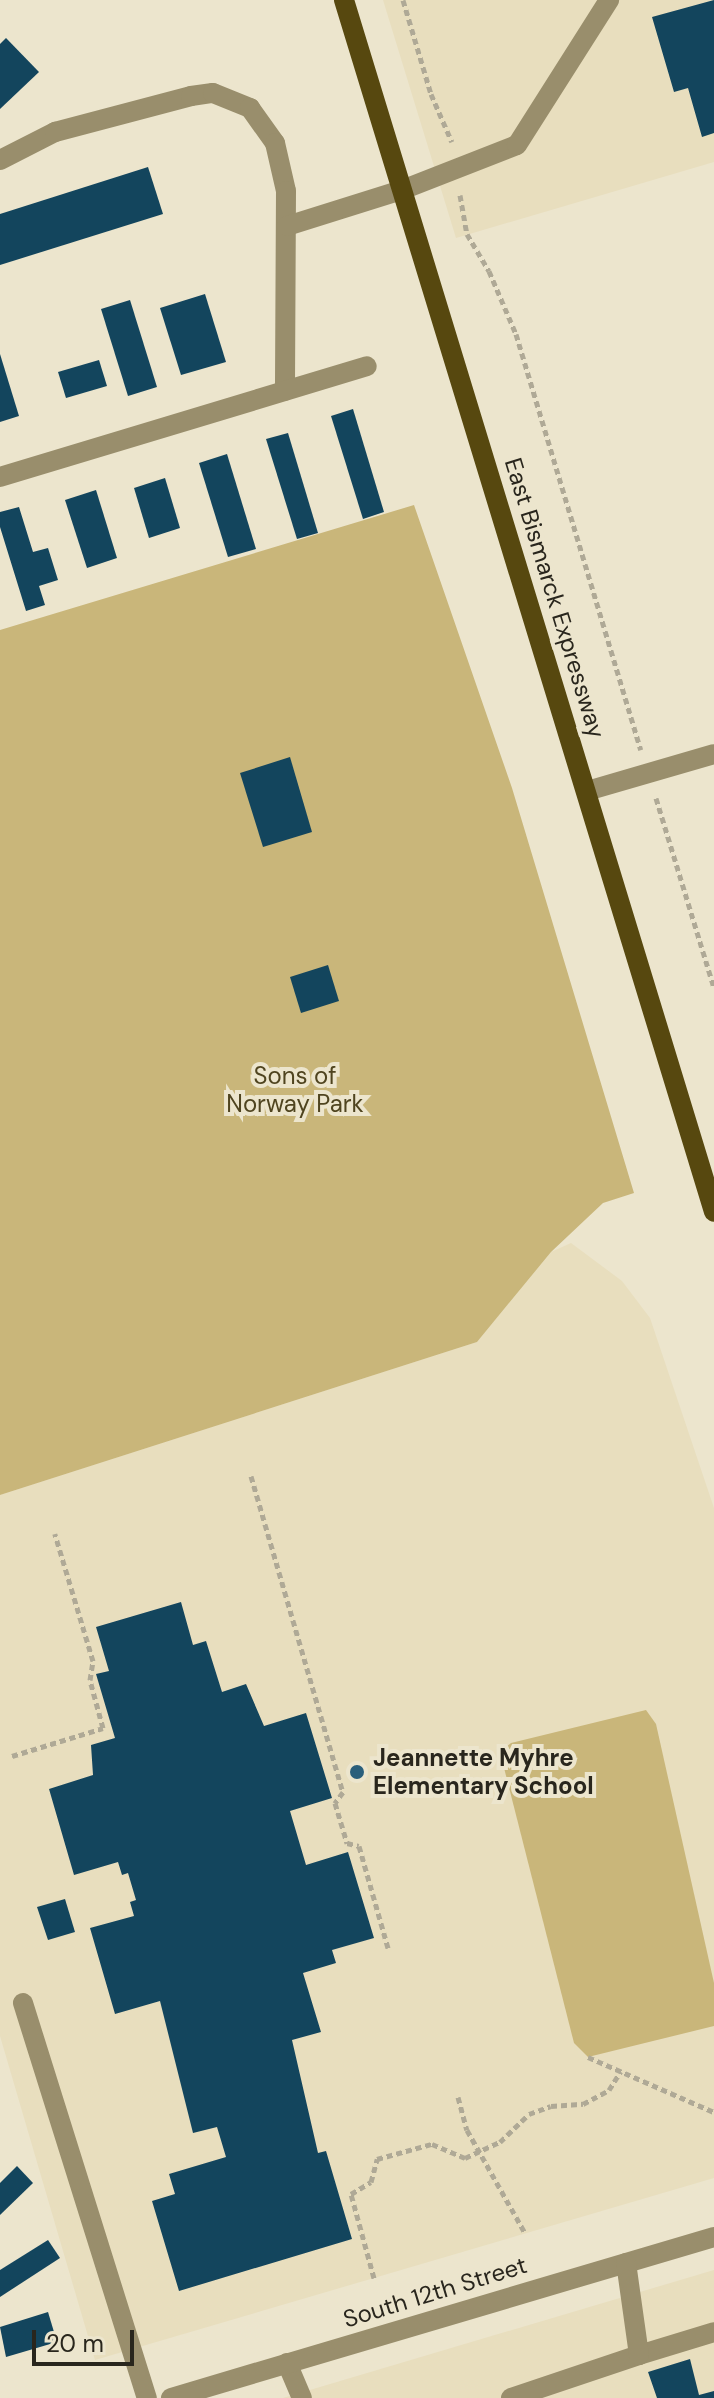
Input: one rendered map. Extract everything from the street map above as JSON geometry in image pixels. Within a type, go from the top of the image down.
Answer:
[{"type":"main road","name":"East Bismarck Expressway","points":[[344,0],[714,1212]]},
{"type":"street","points":[[287,226],[402,190],[517,145],[609,0]]},
{"type":"street","points":[[0,160],[55,132],[213,93],[234,98],[265,123],[282,165],[287,226],[285,391]]},
{"type":"street","points":[[0,477],[367,366]]},
{"type":"street","points":[[587,791],[714,754]]},
{"type":"street","points":[[23,2003],[147,2398]]},
{"type":"street","name":"South 12th Street","points":[[171,2398],[714,2237]]},
{"type":"street","points":[[626,2263],[639,2355]]},
{"type":"street","points":[[511,2398],[714,2332]]},
{"type":"street","points":[[287,2363],[302,2398]]},
{"type":"path","points":[[403,0],[431,94],[451,131]]},
{"type":"path","points":[[464,224],[516,334],[639,740]]},
{"type":"path","points":[[659,808],[714,988]]},
{"type":"path","points":[[251,1476],[343,1792],[335,1803],[347,1843],[359,1846],[388,1948]]},
{"type":"path","points":[[12,1756],[103,1728],[90,1680],[93,1661],[55,1534]]},
{"type":"path","points":[[588,2057],[714,2112]]},
{"type":"path","points":[[374,2278],[351,2194],[371,2182],[377,2159],[432,2144],[465,2158],[500,2142],[529,2114],[551,2106],[583,2104],[609,2090],[621,2071]]},
{"type":"path","points":[[458,2097],[479,2152],[525,2233]]},
{"type":"shaded area","points":[[383,0],[714,0],[714,162],[456,238]]},
{"type":"shaded area","name":"Jeannette Myhre Elementary School","points":[[571,1243],[622,1281],[650,1318],[714,1508],[714,2178],[95,2360],[0,2036],[0,1495],[477,1342],[551,1252]]},
{"type":"shaded area","points":[[714,2270],[714,2398],[283,2398]]},
{"type":"green space","name":"Sons of Norway Park","points":[[414,505],[512,788],[634,1193],[603,1203],[551,1252],[477,1342],[0,1495],[0,630]]},
{"type":"green space","points":[[646,1710],[656,1724],[714,1983],[714,2026],[588,2057],[574,2043],[500,1752],[511,1743]]},
{"type":"building","points":[[714,0],[714,133],[702,137],[688,88],[674,92],[652,17]]},
{"type":"building","points":[[6,38],[39,72],[0,109],[0,44]]},
{"type":"building","points":[[148,167],[163,214],[0,265],[0,214]]},
{"type":"building","points":[[205,294],[226,362],[181,375],[160,308]]},
{"type":"building","points":[[130,300],[157,387],[128,396],[101,309]]},
{"type":"building","points":[[0,354],[19,416],[0,422]]},
{"type":"building","points":[[99,360],[107,386],[66,398],[58,372]]},
{"type":"building","points":[[353,409],[384,512],[363,519],[331,416]]},
{"type":"building","points":[[288,433],[318,533],[297,539],[266,439]]},
{"type":"building","points":[[227,454],[256,549],[228,557],[199,463]]},
{"type":"building","points":[[165,478],[180,528],[149,538],[134,488]]},
{"type":"building","points":[[96,490],[117,558],[87,568],[65,500]]},
{"type":"building","points":[[19,507],[33,552],[48,548],[58,580],[39,586],[45,605],[26,611],[0,527],[0,512]]},
{"type":"building","points":[[290,757],[312,832],[263,847],[240,773]]},
{"type":"building","points":[[328,965],[339,1001],[301,1013],[290,977]]},
{"type":"building","points":[[181,1602],[193,1645],[206,1641],[222,1692],[246,1684],[264,1726],[306,1713],[332,1798],[290,1811],[306,1865],[348,1852],[374,1938],[332,1950],[336,1963],[303,1973],[321,2032],[292,2040],[318,2153],[326,2151],[352,2239],[179,2291],[152,2201],[175,2194],[169,2174],[226,2157],[217,2127],[193,2133],[160,2001],[115,2014],[90,1928],[134,1916],[130,1902],[136,1900],[128,1873],[122,1875],[118,1862],[74,1875],[49,1789],[93,1775],[91,1745],[115,1738],[96,1674],[109,1671],[96,1627]]},
{"type":"building","points":[[65,1899],[75,1932],[48,1940],[37,1907]]},
{"type":"building","points":[[17,2166],[33,2183],[0,2215],[0,2183]]},
{"type":"building","points":[[48,2240],[60,2258],[0,2297],[0,2270]]},
{"type":"building","points":[[48,2312],[57,2342],[6,2357],[0,2327]]},
{"type":"building","points":[[690,2359],[699,2395],[714,2391],[714,2398],[657,2398],[648,2372]]},
{"type":"place","name":"Jeannette Myhre Elementary School","points":[[357,1772]]}]
